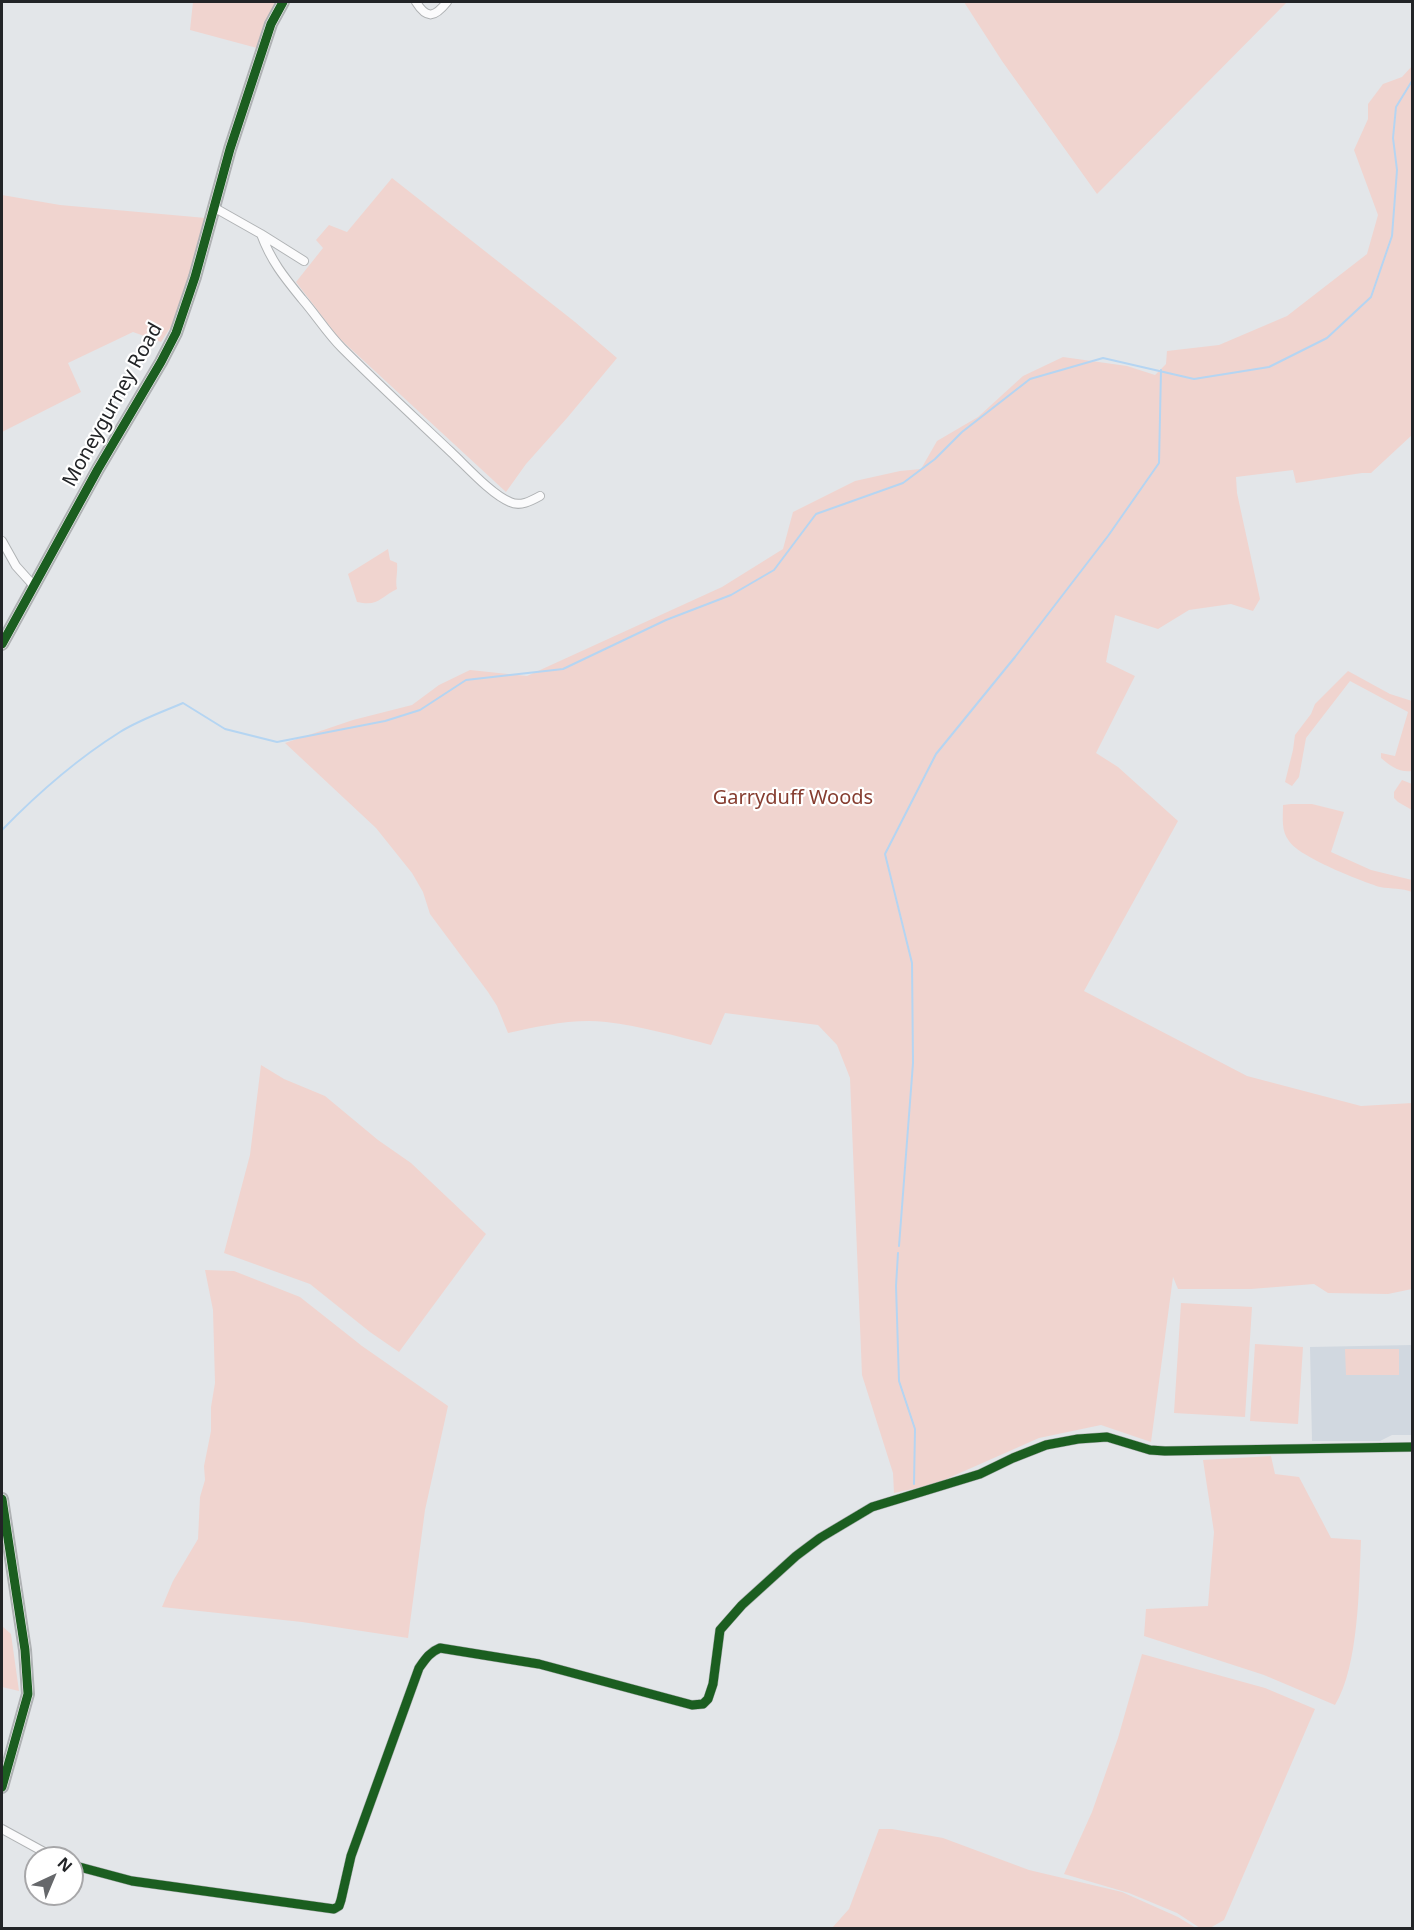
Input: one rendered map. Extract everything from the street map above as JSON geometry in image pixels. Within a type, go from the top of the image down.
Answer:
[{"type":"street","name":"Moneygurney Road","points":[[2,644],[176,333],[195,277],[230,149],[252,81],[271,24],[284,2]]},
{"type":"street","points":[[416,2],[422,11],[431,14],[439,11],[447,2]]},
{"type":"street","points":[[215,208],[304,261]]},
{"type":"street","points":[[261,234],[268,253],[280,272],[326,329],[342,348],[416,420],[503,499],[513,504],[526,503],[540,496]]},
{"type":"street","points":[[2,541],[15,566],[34,586]]},
{"type":"street","points":[[84,1868],[132,1881],[334,1909],[339,1906],[351,1856],[419,1668],[428,1655],[440,1648],[539,1664],[692,1705],[703,1704],[708,1699],[713,1683],[720,1630],[742,1605],[796,1556],[872,1507],[981,1474],[1046,1445],[1097,1437],[1107,1437],[1150,1450],[1165,1451],[1413,1447]]},
{"type":"street","points":[[2,1499],[26,1650],[28,1694],[2,1787]]},
{"type":"street","points":[[2,1829],[33,1846]]},
{"type":"shaded area","points":[[1412,1345],[1412,1435],[1392,1435],[1380,1441],[1312,1441],[1310,1347]]},
{"type":"green space","points":[[193,2],[277,2],[265,22],[257,48],[190,30]]},
{"type":"green space","points":[[964,2],[1287,2],[1097,194],[1002,61]]},
{"type":"green space","name":"Garryduff Woods","points":[[1412,66],[1412,435],[1371,473],[1296,483],[1293,470],[1236,477],[1237,493],[1260,599],[1253,611],[1231,604],[1189,610],[1158,629],[1115,615],[1106,662],[1135,676],[1096,753],[1118,767],[1178,821],[1084,991],[1247,1076],[1361,1106],[1412,1103],[1412,1289],[1388,1294],[1328,1293],[1314,1284],[1251,1289],[1178,1289],[1173,1277],[1151,1442],[1101,1425],[1039,1438],[935,1484],[894,1493],[893,1473],[862,1375],[850,1078],[837,1045],[818,1025],[725,1013],[711,1045],[645,1029],[594,1021],[557,1023],[508,1033],[497,1006],[488,992],[430,914],[423,892],[412,873],[376,828],[285,743],[353,720],[412,705],[439,685],[470,670],[527,676],[722,587],[783,549],[793,512],[855,481],[921,469],[937,441],[978,417],[1023,376],[1063,357],[1127,366],[1155,375],[1166,364],[1167,351],[1219,345],[1287,316],[1367,254],[1378,215],[1354,150],[1368,119],[1368,104],[1383,84],[1402,77]]},
{"type":"green space","points":[[392,178],[575,322],[617,358],[526,464],[506,492],[338,337],[296,282],[323,248],[316,240],[329,225],[347,232]]},
{"type":"green space","points":[[2,195],[60,205],[206,218],[176,319],[161,342],[133,332],[68,363],[81,392],[2,432]]},
{"type":"green space","points":[[388,549],[390,560],[397,563],[397,589],[375,602],[357,602],[348,574]]},
{"type":"green space","points":[[1348,671],[1390,694],[1412,701],[1412,771],[1395,768],[1381,758],[1381,753],[1395,756],[1408,712],[1350,681],[1306,738],[1299,777],[1292,786],[1285,782],[1295,735],[1311,714],[1315,704]]},
{"type":"green space","points":[[1402,780],[1412,784],[1412,810],[1394,798],[1394,792]]},
{"type":"green space","points":[[1312,804],[1344,812],[1331,852],[1371,870],[1412,880],[1412,892],[1380,887],[1359,880],[1317,861],[1295,847],[1286,837],[1283,824],[1283,805]]},
{"type":"green space","points":[[261,1065],[284,1079],[325,1096],[378,1140],[411,1163],[486,1234],[399,1352],[310,1284],[224,1253],[250,1155]]},
{"type":"green space","points":[[205,1270],[234,1271],[300,1297],[362,1346],[448,1406],[425,1510],[408,1638],[302,1622],[162,1607],[173,1581],[198,1539],[200,1497],[205,1480],[204,1466],[211,1431],[211,1407],[215,1383],[213,1310]]},
{"type":"green space","points":[[1181,1303],[1252,1307],[1245,1417],[1174,1413]]},
{"type":"green space","points":[[1255,1344],[1303,1347],[1298,1424],[1250,1421]]},
{"type":"green space","points":[[1345,1349],[1399,1349],[1399,1375],[1346,1375]]},
{"type":"green space","points":[[1271,1456],[1275,1474],[1299,1477],[1331,1538],[1361,1540],[1353,1648],[1343,1689],[1335,1705],[1264,1675],[1144,1636],[1146,1609],[1208,1606],[1214,1532],[1203,1460]]},
{"type":"green space","points":[[2,1626],[11,1634],[19,1691],[2,1687]]},
{"type":"green space","points":[[1142,1654],[1265,1688],[1315,1709],[1224,1920],[1210,1928],[1200,1928],[1177,1913],[1129,1893],[1064,1874],[1092,1812],[1118,1738]]},
{"type":"green space","points":[[879,1829],[892,1829],[943,1838],[1029,1870],[1122,1892],[1178,1917],[1196,1928],[832,1928],[849,1909]]},
{"type":"waterway","points":[[2,830],[29,803],[104,742],[135,724],[183,703],[225,729],[277,742],[385,721],[420,710],[466,680],[563,669],[666,620],[731,595],[774,570],[816,514],[903,483],[935,459],[962,432],[1030,379],[1103,358],[1194,379],[1269,367],[1327,338],[1371,297],[1392,236],[1397,170],[1393,138],[1396,107],[1412,81]]},
{"type":"waterway","points":[[899,1246],[913,1063],[912,963],[885,854],[936,754],[1015,657],[1108,536],[1159,463],[1161,370]]},
{"type":"waterway","points":[[898,1253],[896,1286],[899,1381],[915,1429],[914,1484]]},
{"type":"cycle path","points":[[2,644],[176,333],[195,277],[230,149],[271,24],[283,2]]},
{"type":"cycle path","points":[[84,1868],[132,1881],[334,1909],[339,1906],[351,1856],[419,1668],[433,1651],[440,1648],[539,1664],[692,1705],[703,1704],[708,1699],[713,1684],[720,1630],[742,1605],[796,1556],[820,1538],[872,1507],[980,1474],[1046,1445],[1078,1439],[1107,1437],[1150,1450],[1165,1451],[1412,1447]]},
{"type":"cycle path","points":[[2,1499],[25,1650],[28,1694],[2,1787]]}]
